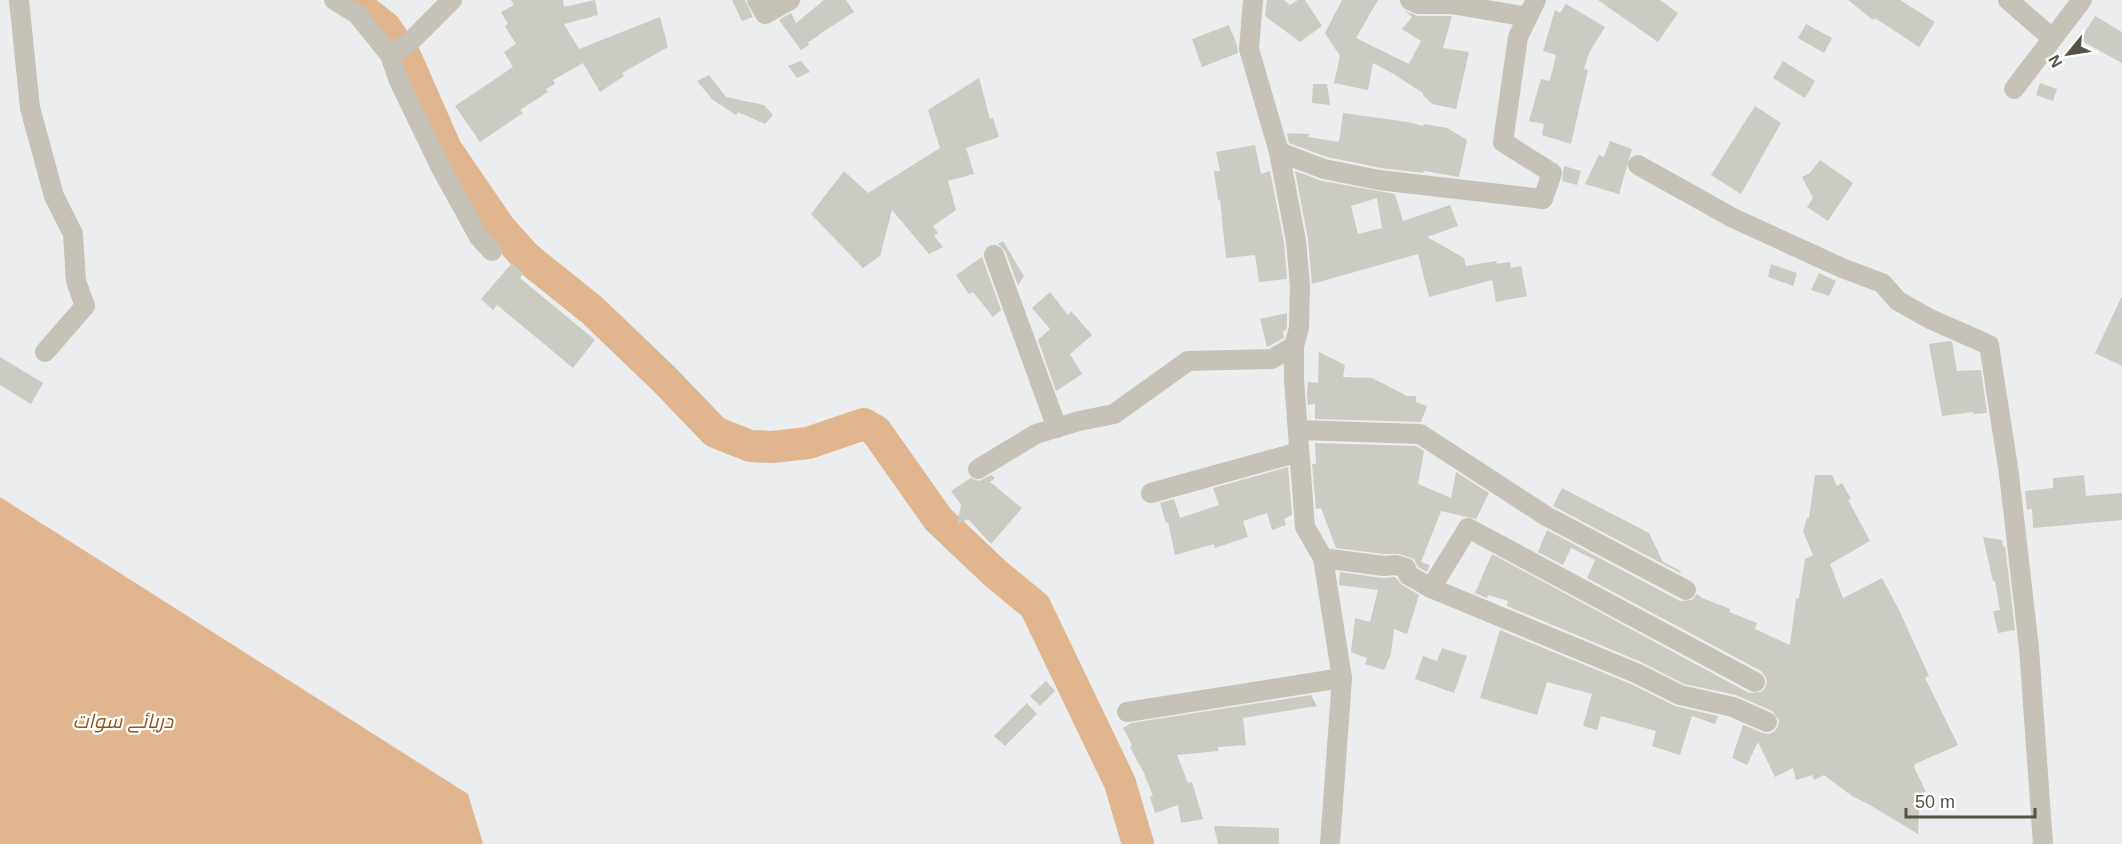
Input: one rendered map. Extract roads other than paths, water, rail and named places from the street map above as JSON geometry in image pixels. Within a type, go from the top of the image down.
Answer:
[{"type":"street","points":[[19,0],[30,108],[54,196],[73,234],[76,281],[85,306],[45,352]]},
{"type":"street","points":[[334,0],[357,14],[390,55],[399,81],[441,168],[479,237],[492,251]]},
{"type":"street","points":[[390,55],[412,40],[452,0]]},
{"type":"street","points":[[757,0],[765,14],[790,0]]},
{"type":"street","points":[[1253,0],[1249,49],[1279,152],[1296,241],[1300,286],[1299,328],[1294,345],[1294,380],[1305,527],[1323,558],[1342,678],[1330,844]]},
{"type":"street","points":[[1279,152],[1324,170],[1379,180],[1543,199],[1551,172],[1503,142],[1518,37],[1532,9],[1418,4],[1410,0]]},
{"type":"street","points":[[2008,0],[2052,38]]},
{"type":"street","points":[[2014,89],[2082,0]]},
{"type":"street","points":[[1638,165],[1733,218],[1842,268],[1882,283],[1898,301],[1930,319],[1989,345],[2009,474],[2029,648],[2043,844]]},
{"type":"street","points":[[994,255],[1057,428]]},
{"type":"street","points":[[978,469],[1036,434],[1079,421],[1114,414],[1188,361],[1272,359],[1294,345]]},
{"type":"street","points":[[1298,430],[1419,435],[1546,516],[1686,590]]},
{"type":"street","points":[[1151,493],[1299,452]]},
{"type":"street","points":[[1431,588],[1468,528],[1755,682]]},
{"type":"street","points":[[1323,558],[1406,568],[1408,575],[1431,588],[1636,673],[1680,695],[1733,707],[1767,722]]},
{"type":"street","points":[[1127,712],[1342,678]]},
{"type":"water","name":"دریائے سوات","points":[[0,497],[468,794],[483,844],[0,844]]},
{"type":"waterway","points":[[350,0],[385,27],[406,58],[446,149],[500,228],[526,257],[592,310],[715,432],[750,446],[772,447],[808,443],[864,424],[876,431],[938,519],[996,574],[1035,606],[1120,783],[1138,844]]}]
